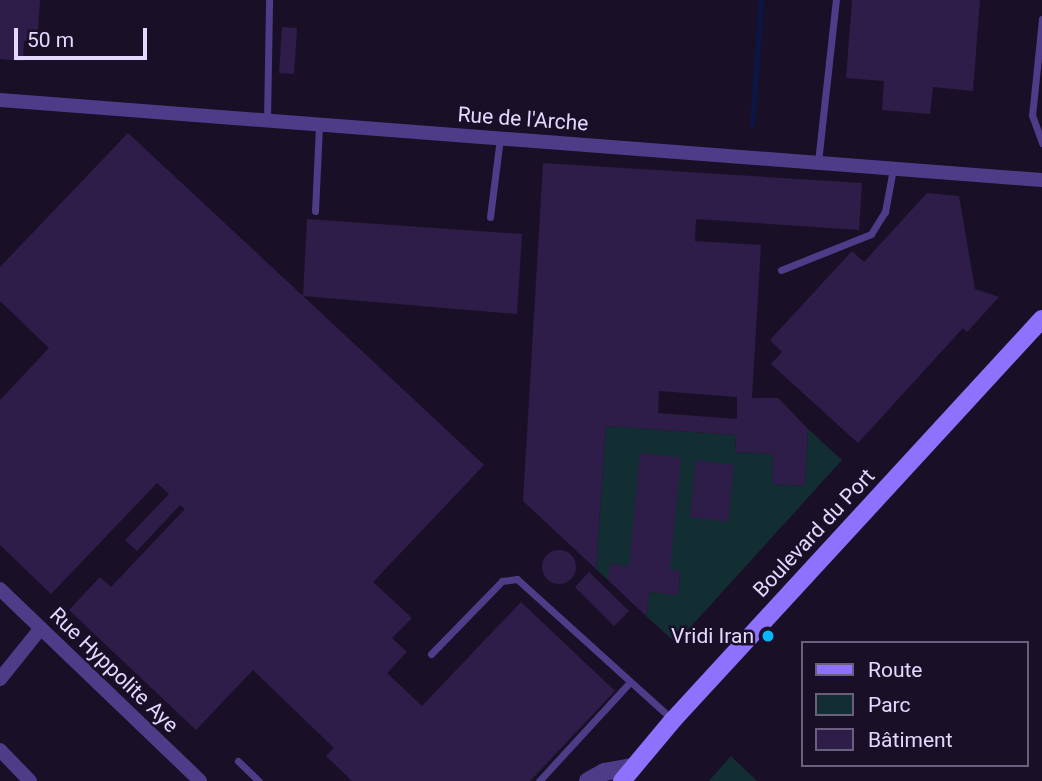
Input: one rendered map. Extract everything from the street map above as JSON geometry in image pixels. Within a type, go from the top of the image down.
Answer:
[{"type":"main road","name":"Boulevard du Port","points":[[627,774],[673,720],[1042,320]]},
{"type":"street","name":"Rue de l'Arche","points":[[0,100],[1042,180]]},
{"type":"street","name":"Rue Hyppolite Aye","points":[[0,589],[200,781]]},
{"type":"street","points":[[0,679],[41,628]]},
{"type":"street","points":[[0,750],[30,781]]},
{"type":"street","points":[[588,781],[604,772],[627,774]]},
{"type":"lane","points":[[267,120],[269,0]]},
{"type":"lane","points":[[818,163],[836,0]]},
{"type":"lane","points":[[1042,19],[1032,115],[1042,143]]},
{"type":"lane","points":[[315,211],[319,125]]},
{"type":"lane","points":[[490,217],[500,138]]},
{"type":"lane","points":[[782,270],[870,234],[886,212],[894,169]]},
{"type":"lane","points":[[431,654],[502,582],[514,579],[673,720]]},
{"type":"lane","points":[[539,781],[629,683]]},
{"type":"lane","points":[[238,761],[259,781]]},
{"type":"green space","points":[[606,426],[736,435],[735,452],[773,454],[772,484],[805,486],[808,429],[842,460],[676,643],[646,616],[650,592],[678,595],[680,572],[611,564],[608,580],[596,569]]},
{"type":"green space","points":[[731,756],[757,781],[709,781]]},
{"type":"building","points":[[0,0],[40,0],[37,42],[24,41],[23,61],[0,59]]},
{"type":"building","points":[[852,0],[980,0],[973,91],[933,87],[930,114],[882,110],[884,81],[846,78]]},
{"type":"building","points":[[282,27],[297,28],[294,74],[279,73]]},
{"type":"building","points":[[128,133],[484,465],[373,582],[412,618],[392,638],[407,652],[387,673],[422,706],[521,602],[615,691],[530,781],[352,781],[326,756],[334,748],[253,670],[196,730],[69,610],[100,577],[111,587],[185,509],[180,505],[137,551],[125,540],[169,494],[157,483],[51,594],[0,545],[0,400],[49,348],[0,301],[0,267]]},
{"type":"building","points":[[543,163],[862,183],[859,230],[696,219],[695,241],[761,245],[752,398],[778,398],[808,429],[805,486],[772,484],[773,454],[735,452],[736,435],[606,426],[596,569],[523,501]],"holes":[[[659,391],[737,397],[737,419],[658,413]]]},
{"type":"building","points":[[927,193],[959,196],[975,289],[999,297],[967,332],[963,328],[858,443],[771,364],[782,352],[770,340],[852,251],[864,262]]},
{"type":"building","points":[[307,219],[522,234],[517,314],[303,296]]},
{"type":"building","points":[[640,453],[681,458],[670,570],[680,571],[678,595],[650,592],[646,616],[608,580],[610,564],[629,566]]},
{"type":"building","points":[[696,460],[734,465],[728,522],[690,517]]},
{"type":"building","points":[[559,550],[571,555],[576,567],[571,579],[559,584],[547,579],[542,567],[547,555]]},
{"type":"building","points":[[589,572],[629,611],[614,626],[575,587]]},
{"type":"waterway","points":[[752,124],[761,0]]},
{"type":"place","name":"Vridi Iran","points":[[768,636]]}]
